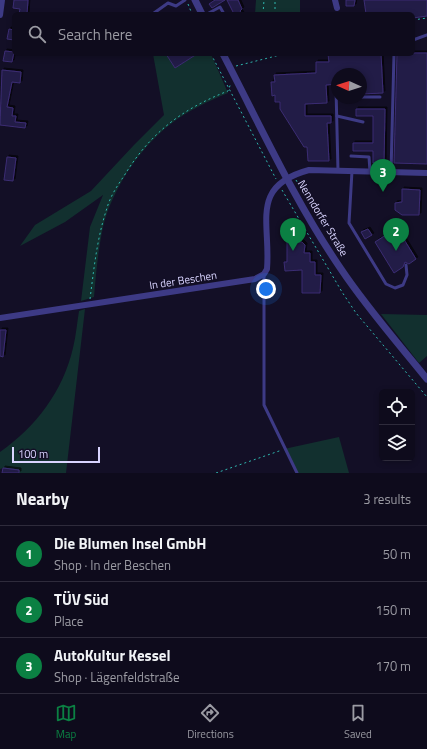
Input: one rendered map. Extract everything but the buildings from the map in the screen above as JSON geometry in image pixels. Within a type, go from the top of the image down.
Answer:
[{"type":"street","points":[[0,15],[2,0]]},
{"type":"street","points":[[335,0],[337,8]]},
{"type":"street","points":[[197,1],[201,12]]},
{"type":"street","name":"Nenndorfer Straße","points":[[224,56],[341,269],[380,322],[427,379]]},
{"type":"street","points":[[264,274],[267,261],[267,206],[271,193],[290,177],[309,170],[427,173]]},
{"type":"street","name":"In der Beschen","points":[[0,318],[255,279],[264,274]]},
{"type":"lane","points":[[155,12],[168,3],[176,6],[185,0]]},
{"type":"lane","points":[[211,12],[220,7],[223,12]]},
{"type":"lane","points":[[415,39],[427,35]]},
{"type":"lane","points":[[392,172],[394,56]]},
{"type":"lane","points":[[367,97],[380,97]]},
{"type":"lane","points":[[336,104],[338,171]]},
{"type":"lane","points":[[336,116],[363,122]]},
{"type":"lane","points":[[351,156],[369,157],[370,172]]},
{"type":"lane","points":[[352,171],[349,223],[386,284],[395,288],[403,285],[407,275],[406,266]]},
{"type":"lane","points":[[264,274],[264,405],[296,473]]},
{"type":"path","points":[[185,0],[191,12]]},
{"type":"path","points":[[263,12],[264,0]]},
{"type":"path","points":[[275,0],[275,12]]},
{"type":"path","points":[[415,20],[427,18]]},
{"type":"path","points":[[212,56],[228,91],[279,185],[356,313],[427,397]]},
{"type":"path","points":[[230,68],[276,56]]},
{"type":"path","points":[[90,305],[100,233],[107,206],[132,162],[164,126],[183,112],[228,91],[230,85],[236,80]]},
{"type":"path","points":[[290,177],[310,204]]},
{"type":"path","points":[[216,473],[284,449]]},
{"type":"green space","points":[[256,0],[300,0],[300,12],[255,12]]},
{"type":"green space","points":[[153,56],[167,56],[175,68],[194,56],[212,56],[228,93],[192,110],[172,123],[149,144],[129,169],[113,198],[103,227],[98,253],[94,297],[81,301],[90,227],[103,195],[65,222],[20,246],[35,225],[91,191],[164,115]]},
{"type":"green space","points":[[85,309],[66,473],[2,473],[3,468],[0,469],[0,452],[25,431],[46,407],[55,393],[68,364],[73,348],[79,311]]},
{"type":"green space","points":[[381,314],[427,315],[427,356],[419,363]]},
{"type":"green space","points":[[339,437],[349,473],[297,473],[284,449]]},
{"type":"place","name":"AutoKultur Kessel","points":[[383,192]]},
{"type":"place","name":"Die Blumen Insel GmbH","points":[[293,251]]},
{"type":"place","name":"TÜV Süd","points":[[396,251]]}]
